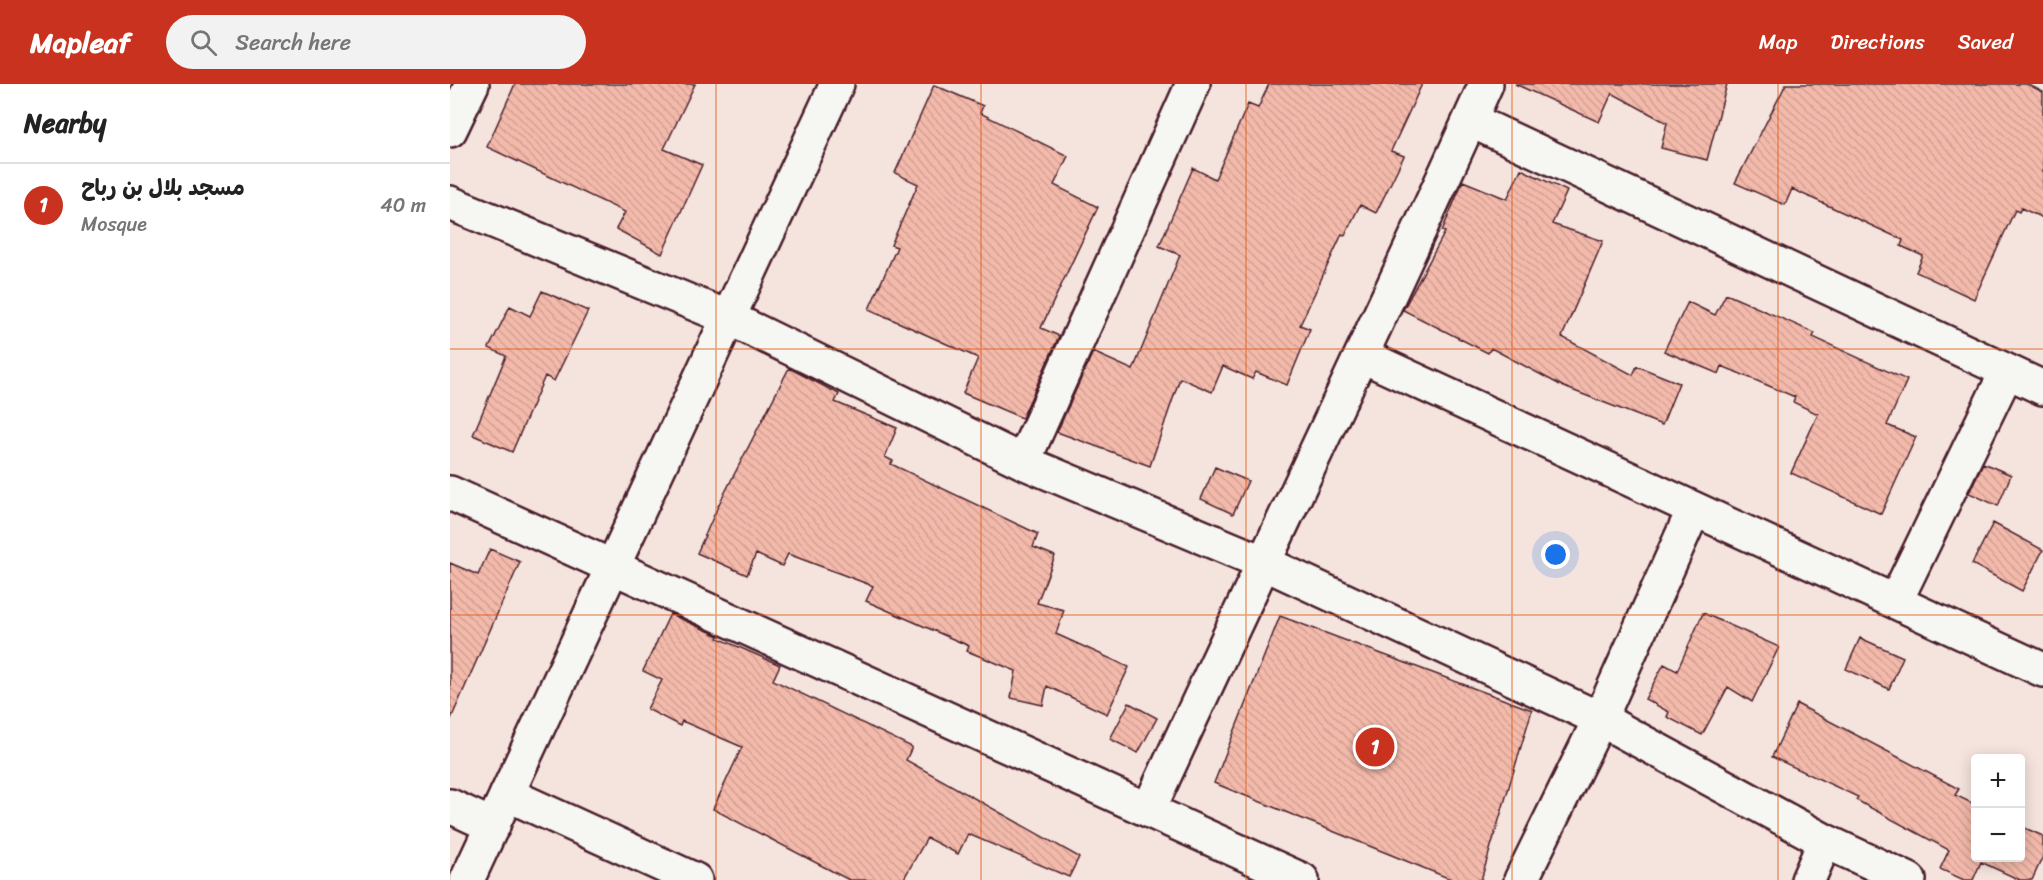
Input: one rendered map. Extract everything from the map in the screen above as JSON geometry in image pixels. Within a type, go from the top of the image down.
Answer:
[{"type":"street","points":[[450,130],[472,84]]},
{"type":"street","points":[[467,880],[837,84]]},
{"type":"street","points":[[1023,462],[1193,84]]},
{"type":"street","points":[[1149,809],[1262,562],[1362,356],[1486,84]]},
{"type":"street","points":[[1470,120],[2043,388]]},
{"type":"street","points":[[450,203],[727,317],[1023,462],[1262,562],[1600,719],[1826,841],[1910,880]]},
{"type":"street","points":[[1362,356],[1896,600],[2043,670]]},
{"type":"street","points":[[1896,600],[2007,371]]},
{"type":"street","points":[[450,493],[1302,880]]},
{"type":"street","points":[[1521,880],[1600,719],[1694,509]]},
{"type":"street","points":[[507,794],[695,880]]},
{"type":"street","points":[[450,806],[493,826]]},
{"type":"street","points":[[1808,880],[1826,841]]},
{"type":"building","points":[[515,84],[695,84],[664,149],[702,165],[662,254],[616,229],[625,212],[487,147]]},
{"type":"building","points":[[1269,84],[1422,84],[1391,151],[1404,156],[1376,213],[1360,205],[1345,235],[1342,234],[1300,325],[1310,329],[1287,385],[1256,372],[1252,379],[1223,366],[1212,392],[1180,378],[1150,466],[1057,432],[1093,352],[1133,370],[1180,255],[1159,246],[1193,168],[1215,179],[1248,104],[1258,108]]},
{"type":"building","points":[[1515,84],[1727,84],[1707,160],[1661,148],[1667,123],[1612,93],[1599,122]]},
{"type":"building","points":[[1786,84],[2027,84],[2043,92],[2043,218],[2021,208],[2019,212],[2015,210],[1974,299],[1916,272],[1923,256],[1901,246],[1903,240],[1792,189],[1785,205],[1735,183]]},
{"type":"building","points":[[934,85],[983,106],[980,113],[1068,156],[1054,185],[1098,207],[1041,328],[1059,336],[1022,418],[963,393],[978,358],[869,309],[897,247],[891,245],[918,184],[895,173]]},
{"type":"building","points":[[1521,169],[1567,191],[1552,224],[1603,241],[1562,337],[1633,375],[1637,366],[1679,383],[1662,425],[1564,387],[1491,348],[1488,353],[1403,310],[1445,232],[1442,231],[1463,181],[1507,199]]},
{"type":"building","points":[[542,291],[588,311],[554,381],[545,376],[512,452],[473,435],[506,356],[489,348],[510,306],[530,316]]},
{"type":"building","points":[[1726,294],[1815,333],[1813,337],[1907,380],[1887,425],[1916,437],[1881,514],[1791,473],[1818,414],[1793,402],[1795,397],[1722,366],[1719,374],[1664,351],[1688,302],[1715,315]]},
{"type":"building","points":[[789,368],[839,394],[835,402],[897,428],[885,457],[893,461],[891,464],[1038,534],[1033,547],[1055,556],[1037,603],[1064,610],[1056,634],[1129,667],[1107,714],[1047,686],[1043,705],[1011,698],[1016,671],[967,651],[969,646],[866,601],[873,586],[788,554],[782,566],[756,554],[747,575],[697,553],[719,504]]},
{"type":"building","points":[[1983,463],[2011,475],[1998,506],[1969,493]]},
{"type":"building","points":[[1215,467],[1248,481],[1233,514],[1201,499]]},
{"type":"building","points":[[1993,523],[2043,550],[2022,591],[1972,564]]},
{"type":"building","points":[[490,549],[520,562],[450,721],[450,563],[478,575]]},
{"type":"building","points":[[1703,613],[1779,647],[1752,702],[1728,687],[1702,735],[1667,717],[1669,712],[1645,699],[1664,664],[1677,671]]},
{"type":"building","points":[[670,614],[780,665],[773,680],[912,747],[906,760],[1079,857],[1069,877],[968,834],[958,854],[927,838],[903,880],[849,880],[713,809],[742,747],[682,721],[680,726],[647,709],[662,680],[643,671]]},
{"type":"building","points":[[1280,616],[1532,710],[1481,880],[1453,880],[1214,783]]},
{"type":"building","points":[[1860,638],[1903,657],[1889,689],[1846,669]]},
{"type":"building","points":[[1129,703],[1157,718],[1138,753],[1110,739]]},
{"type":"building","points":[[1797,704],[1959,789],[1955,795],[1971,803],[1971,862],[1981,862],[1973,880],[1964,880],[1940,869],[1949,850],[1856,800],[1858,797],[1772,757]]},
{"type":"building","points":[[2025,828],[2043,836],[2043,856],[2032,880],[2020,880],[1981,862],[2025,862]]},
{"type":"place","name":"مسجد بلال بن رباح","points":[[1375,747]]}]
